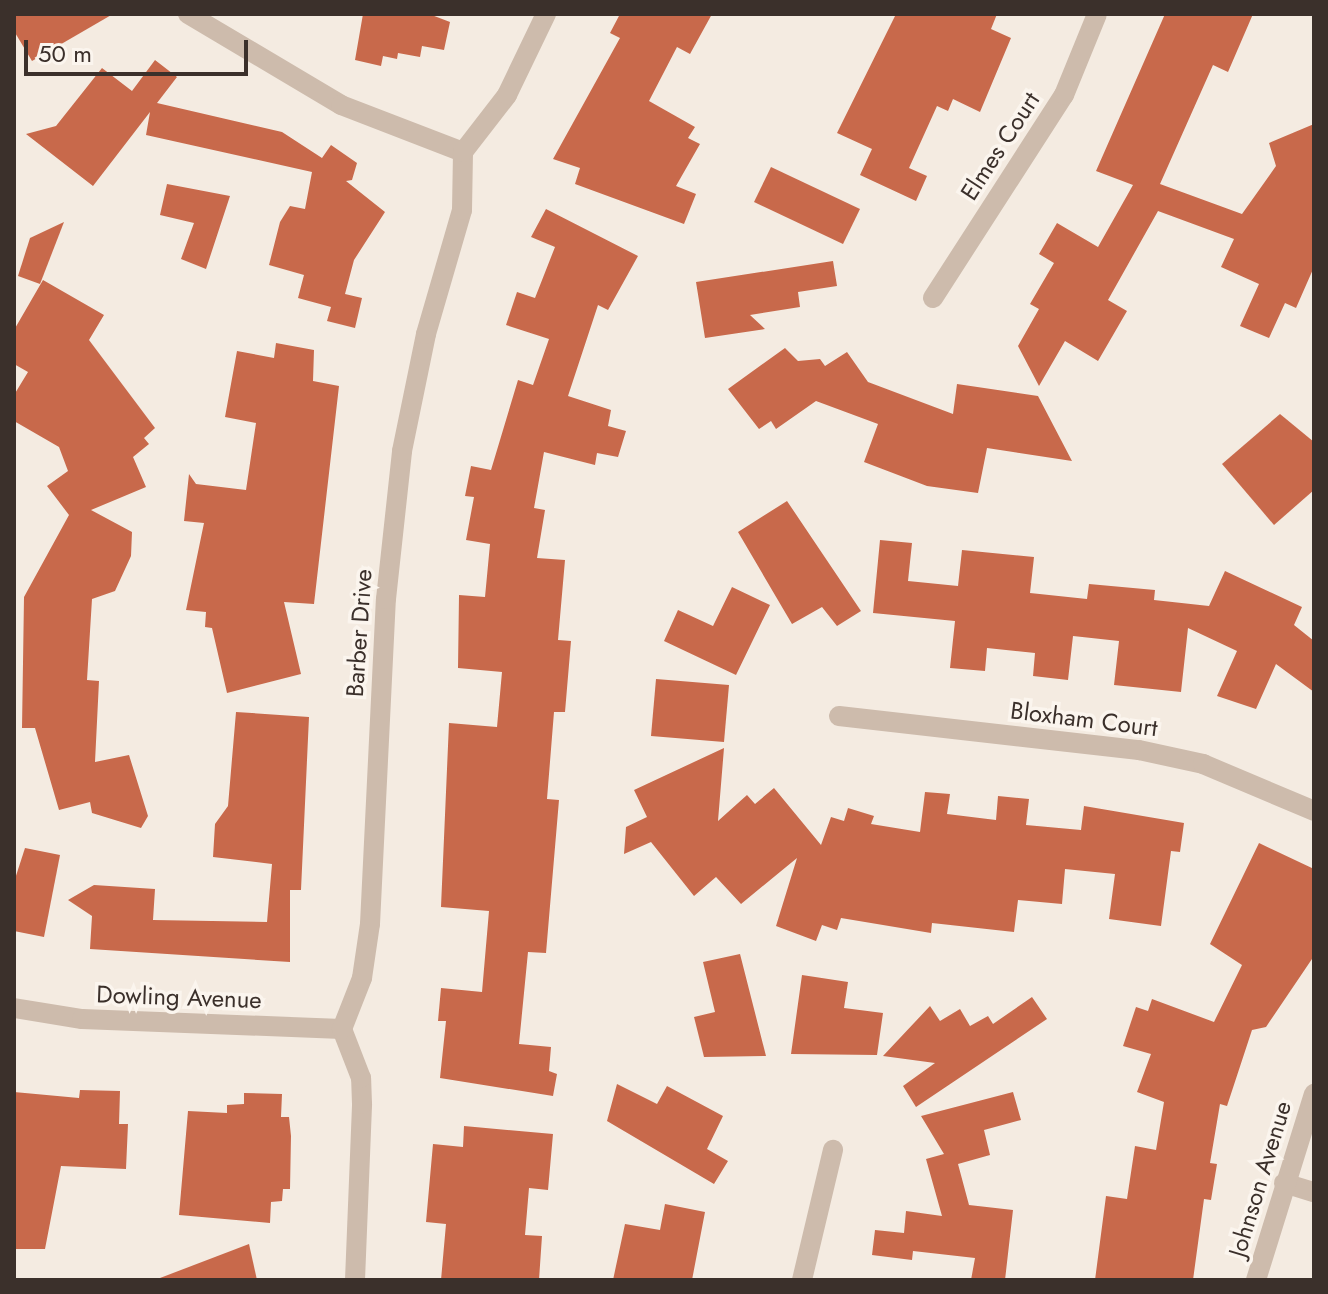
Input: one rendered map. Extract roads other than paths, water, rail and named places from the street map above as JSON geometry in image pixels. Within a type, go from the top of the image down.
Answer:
[{"type":"street","points":[[188,14],[341,105],[463,152],[507,95],[546,14]]},
{"type":"street","name":"Elmes Court","points":[[933,298],[1064,95],[1097,14]]},
{"type":"street","name":"Barber Drive","points":[[342,1029],[362,978],[370,924],[386,599],[402,451],[426,334],[462,210],[463,152]]},
{"type":"street","name":"Bloxham Court","points":[[839,716],[1139,750],[1203,764],[1314,811]]},
{"type":"street","name":"Dowling Avenue","points":[[14,1008],[82,1019],[342,1029]]},
{"type":"street","points":[[342,1029],[361,1078],[355,1280]]},
{"type":"street","name":"Johnson Avenue","points":[[1256,1280],[1314,1094]]},
{"type":"street","points":[[802,1280],[833,1150]]},
{"type":"street","points":[[1284,1183],[1314,1192]]}]
